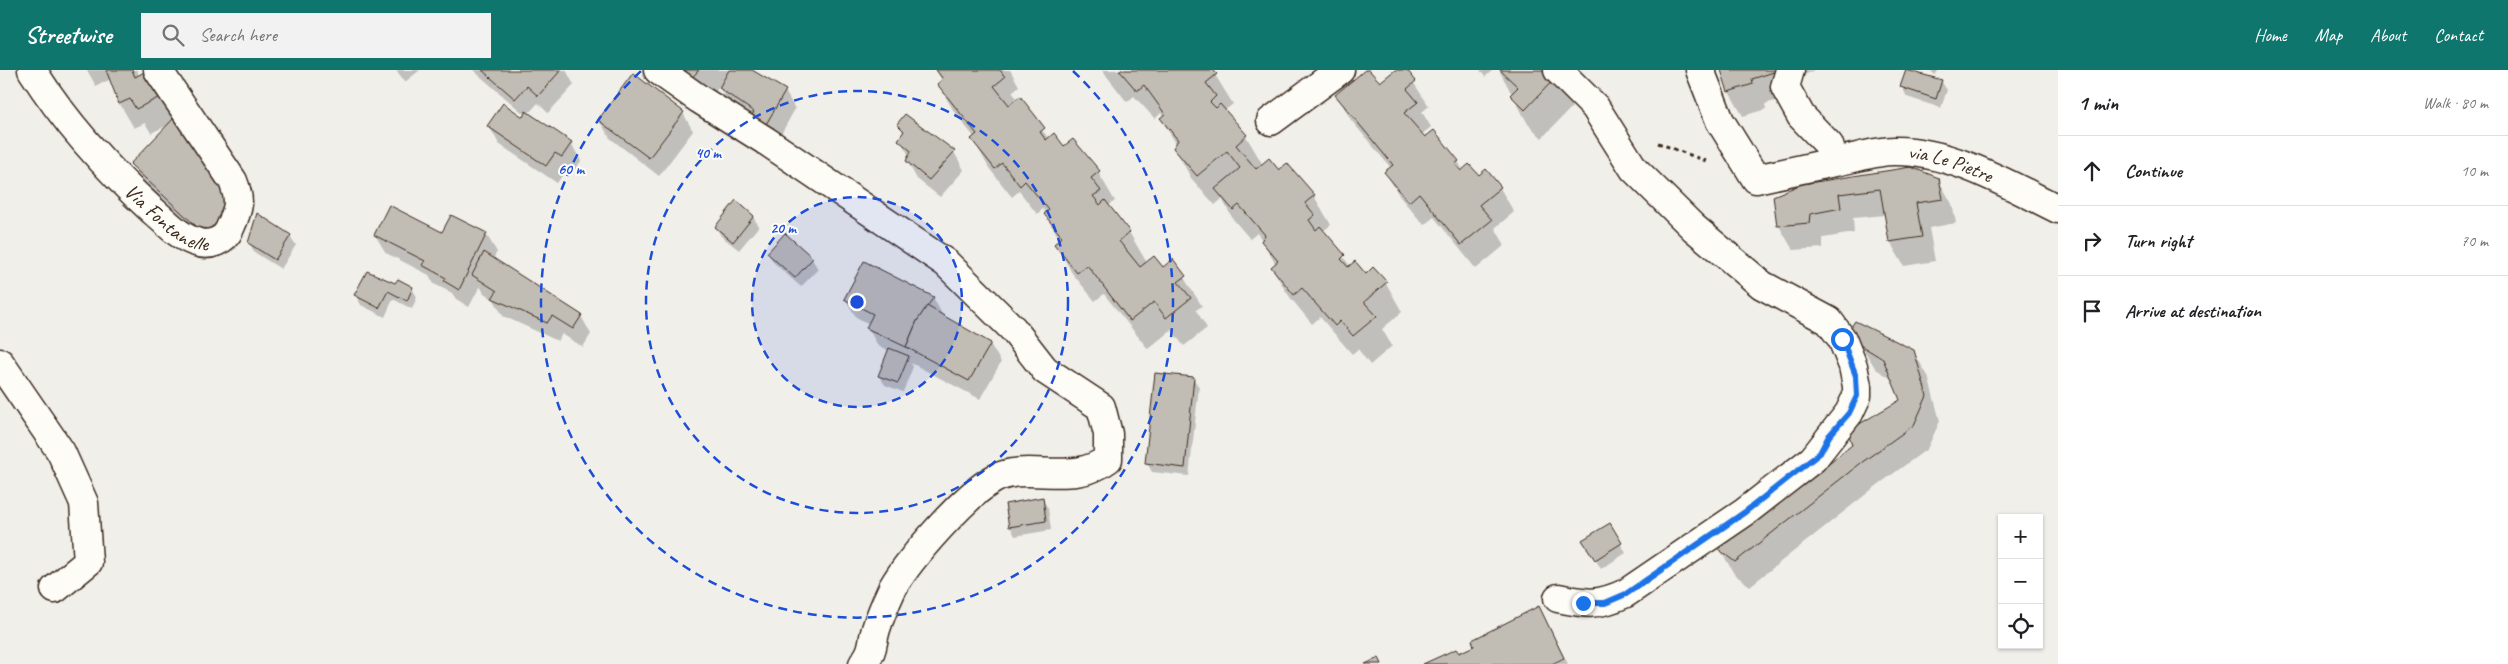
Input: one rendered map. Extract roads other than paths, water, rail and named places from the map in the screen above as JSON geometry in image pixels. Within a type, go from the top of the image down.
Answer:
[{"type":"street","name":"Via Fontanelle","points":[[32,70],[49,97],[122,182],[176,231],[196,243],[213,244],[228,234],[238,210],[239,196],[233,181],[158,70]]},
{"type":"street","points":[[658,70],[698,99],[766,141],[946,263],[1013,329],[1045,370],[1101,407],[1108,434],[1108,459],[1095,469],[1059,474],[1012,473],[994,479],[925,542],[894,587],[875,630],[873,648],[863,664]]},
{"type":"street","points":[[1271,121],[1340,70]]},
{"type":"street","points":[[1558,70],[1595,107],[1634,169],[1694,228],[1762,285],[1829,321],[1842,339],[1853,366],[1857,386],[1854,405],[1829,436],[1820,453],[1745,512],[1626,594],[1605,603],[1583,603],[1558,598]]},
{"type":"street","name":"via Le Pietre","points":[[1700,70],[1720,121],[1756,179],[1893,151],[1929,153],[1998,179],[2058,209]]},
{"type":"street","points":[[1790,70],[1785,87],[1801,116],[1829,145],[1834,162]]},
{"type":"street","points":[[0,363],[61,452],[84,503],[88,562],[55,589]]}]
